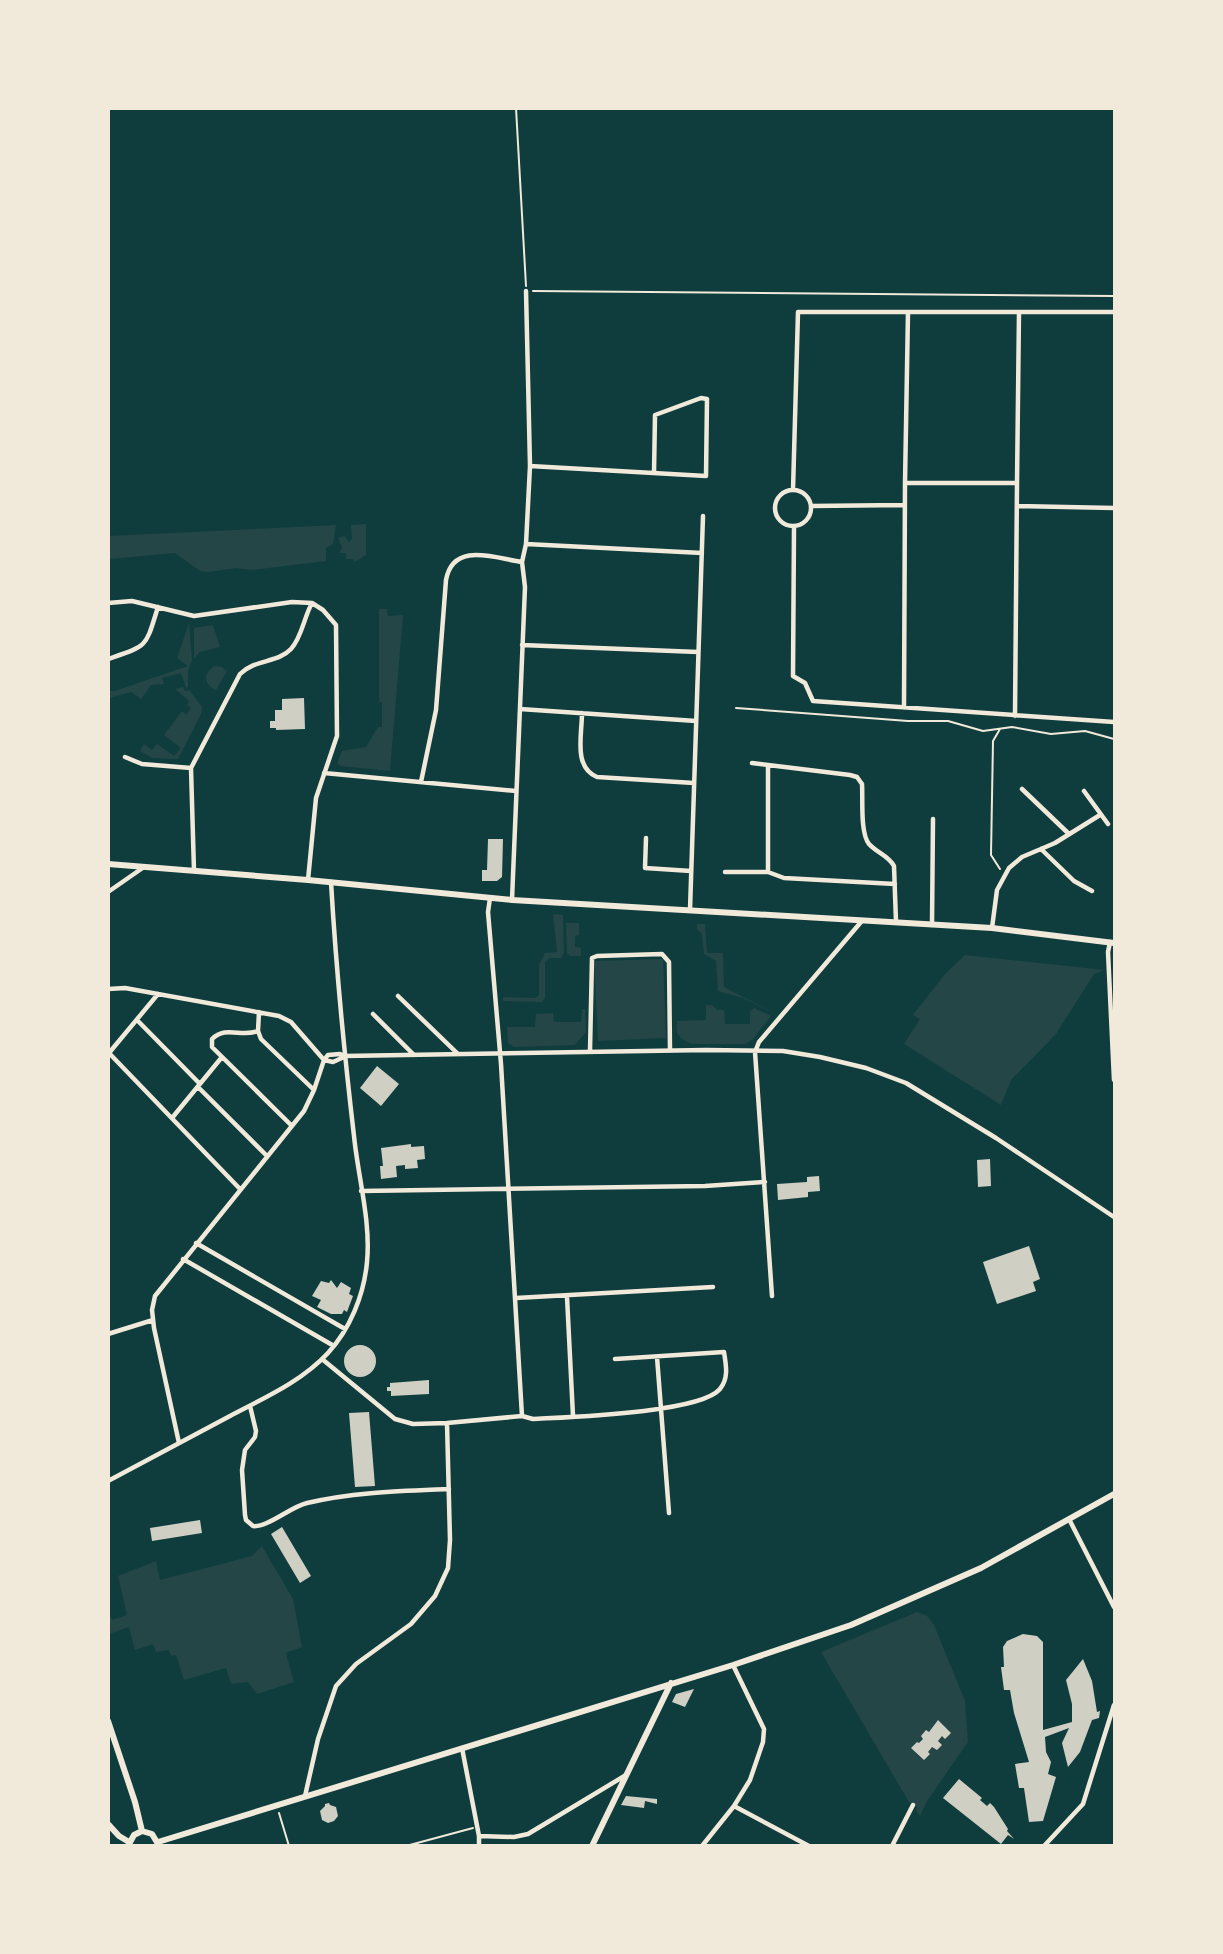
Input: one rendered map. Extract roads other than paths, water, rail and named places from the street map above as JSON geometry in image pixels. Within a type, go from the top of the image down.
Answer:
[{"type":"main road","points":[[108,864],[512,900],[992,928],[1112,943]]},
{"type":"main road","points":[[108,1824],[128,1844],[134,1835],[142,1831],[152,1834],[158,1844],[305,1796],[733,1665],[842,1629],[932,1591],[1070,1521],[1115,1494]]},
{"type":"main road","points":[[592,1846],[671,1683]]},
{"type":"main road","points":[[108,1721],[142,1831]]},
{"type":"street","points":[[512,900],[525,587],[522,562],[526,544],[530,466],[526,291]]},
{"type":"street","points":[[793,490],[798,312],[1115,312]]},
{"type":"street","points":[[904,707],[908,312]]},
{"type":"street","points":[[1015,716],[1019,312]]},
{"type":"street","points":[[530,466],[706,476],[706,399],[701,398],[655,415],[654,473]]},
{"type":"street","points":[[905,483],[1017,483]]},
{"type":"street","points":[[793,490],[805,494],[811,506],[807,519],[794,527],[779,520],[775,506],[781,494],[793,490]]},
{"type":"street","points":[[811,506],[904,505]]},
{"type":"street","points":[[1017,506],[1115,508]]},
{"type":"street","points":[[690,912],[703,516]]},
{"type":"street","points":[[794,527],[793,676],[805,683],[813,701],[1115,722]]},
{"type":"street","points":[[526,544],[702,554]]},
{"type":"street","points":[[421,782],[436,710],[446,580],[450,566],[458,558],[473,554],[522,562]]},
{"type":"street","points":[[108,603],[132,601],[194,616],[292,601],[312,603],[324,610],[336,625],[337,736],[316,798],[308,880]]},
{"type":"street","points":[[194,872],[191,768],[240,674],[247,667],[283,655],[291,649],[312,603]]},
{"type":"street","points":[[108,659],[140,648],[147,640],[158,607]]},
{"type":"street","points":[[522,645],[698,652]]},
{"type":"street","points":[[520,709],[696,721]]},
{"type":"street","points":[[582,713],[581,762],[584,770],[590,774],[597,777],[694,783]]},
{"type":"street","points":[[125,757],[142,764],[191,768]]},
{"type":"street","points":[[752,764],[858,777],[862,784],[864,834],[869,844],[890,859],[894,866],[896,923]]},
{"type":"street","points":[[768,765],[768,872]]},
{"type":"street","points":[[324,774],[516,791]]},
{"type":"street","points":[[1022,789],[1069,834]]},
{"type":"street","points":[[1084,791],[1108,824]]},
{"type":"street","points":[[992,928],[997,890],[1003,876],[1022,857],[1100,815]]},
{"type":"street","points":[[932,925],[933,819]]},
{"type":"street","points":[[646,838],[645,868],[691,871]]},
{"type":"street","points":[[1041,849],[1074,881],[1092,891]]},
{"type":"street","points":[[108,892],[144,867]]},
{"type":"street","points":[[725,872],[768,872],[785,878],[895,884]]},
{"type":"street","points":[[108,1481],[300,1378],[334,1346],[360,1296],[367,1261],[367,1243],[344,1056],[331,882]]},
{"type":"street","points":[[490,898],[488,912],[523,1416]]},
{"type":"street","points":[[772,1296],[755,1052],[759,1042],[861,922]]},
{"type":"street","points":[[1112,943],[1108,952],[1115,1080]]},
{"type":"street","points":[[590,1051],[592,958],[662,954],[669,961],[670,1050]]},
{"type":"street","points":[[108,989],[125,988],[279,1016],[291,1022],[324,1060],[333,1062],[344,1056],[670,1050],[783,1051],[866,1068],[906,1083],[996,1138],[1115,1217]]},
{"type":"street","points":[[158,994],[109,1053],[240,1189]]},
{"type":"street","points":[[398,996],[459,1054]]},
{"type":"street","points":[[259,1012],[258,1031],[261,1039],[314,1090]]},
{"type":"street","points":[[373,1014],[415,1055]]},
{"type":"street","points":[[136,1020],[267,1156]]},
{"type":"street","points":[[258,1031],[250,1035],[232,1031],[218,1034],[212,1039],[212,1047],[292,1126]]},
{"type":"street","points":[[172,1118],[222,1057]]},
{"type":"street","points":[[179,1443],[153,1320],[155,1296],[304,1111],[324,1060]]},
{"type":"street","points":[[361,1191],[509,1190],[765,1182]]},
{"type":"street","points":[[196,1243],[345,1329]]},
{"type":"street","points":[[183,1259],[334,1346]]},
{"type":"street","points":[[516,1298],[713,1287]]},
{"type":"street","points":[[567,1297],[573,1416]]},
{"type":"street","points":[[108,1335],[153,1320]]},
{"type":"street","points":[[322,1359],[395,1419],[413,1424],[523,1416],[533,1419],[660,1409],[705,1399],[714,1394],[722,1387],[727,1369],[724,1352],[615,1359]]},
{"type":"street","points":[[657,1357],[668,1513]]},
{"type":"street","points":[[250,1406],[256,1431],[255,1437],[245,1450],[242,1470],[246,1520],[256,1527],[307,1503],[341,1497],[449,1489]]},
{"type":"street","points":[[305,1796],[318,1739],[336,1686],[356,1664],[411,1624],[435,1596],[448,1568],[450,1541],[447,1423]]},
{"type":"street","points":[[1070,1521],[1115,1607]]},
{"type":"street","points":[[702,1846],[734,1806],[750,1780],[764,1742],[764,1729],[733,1665]]},
{"type":"street","points":[[1044,1846],[1083,1804],[1115,1705]]},
{"type":"street","points":[[462,1748],[478,1826],[479,1846]]},
{"type":"street","points":[[479,1836],[514,1837],[528,1834],[626,1774]]},
{"type":"street","points":[[892,1846],[913,1805]]},
{"type":"street","points":[[734,1806],[809,1846]]}]
